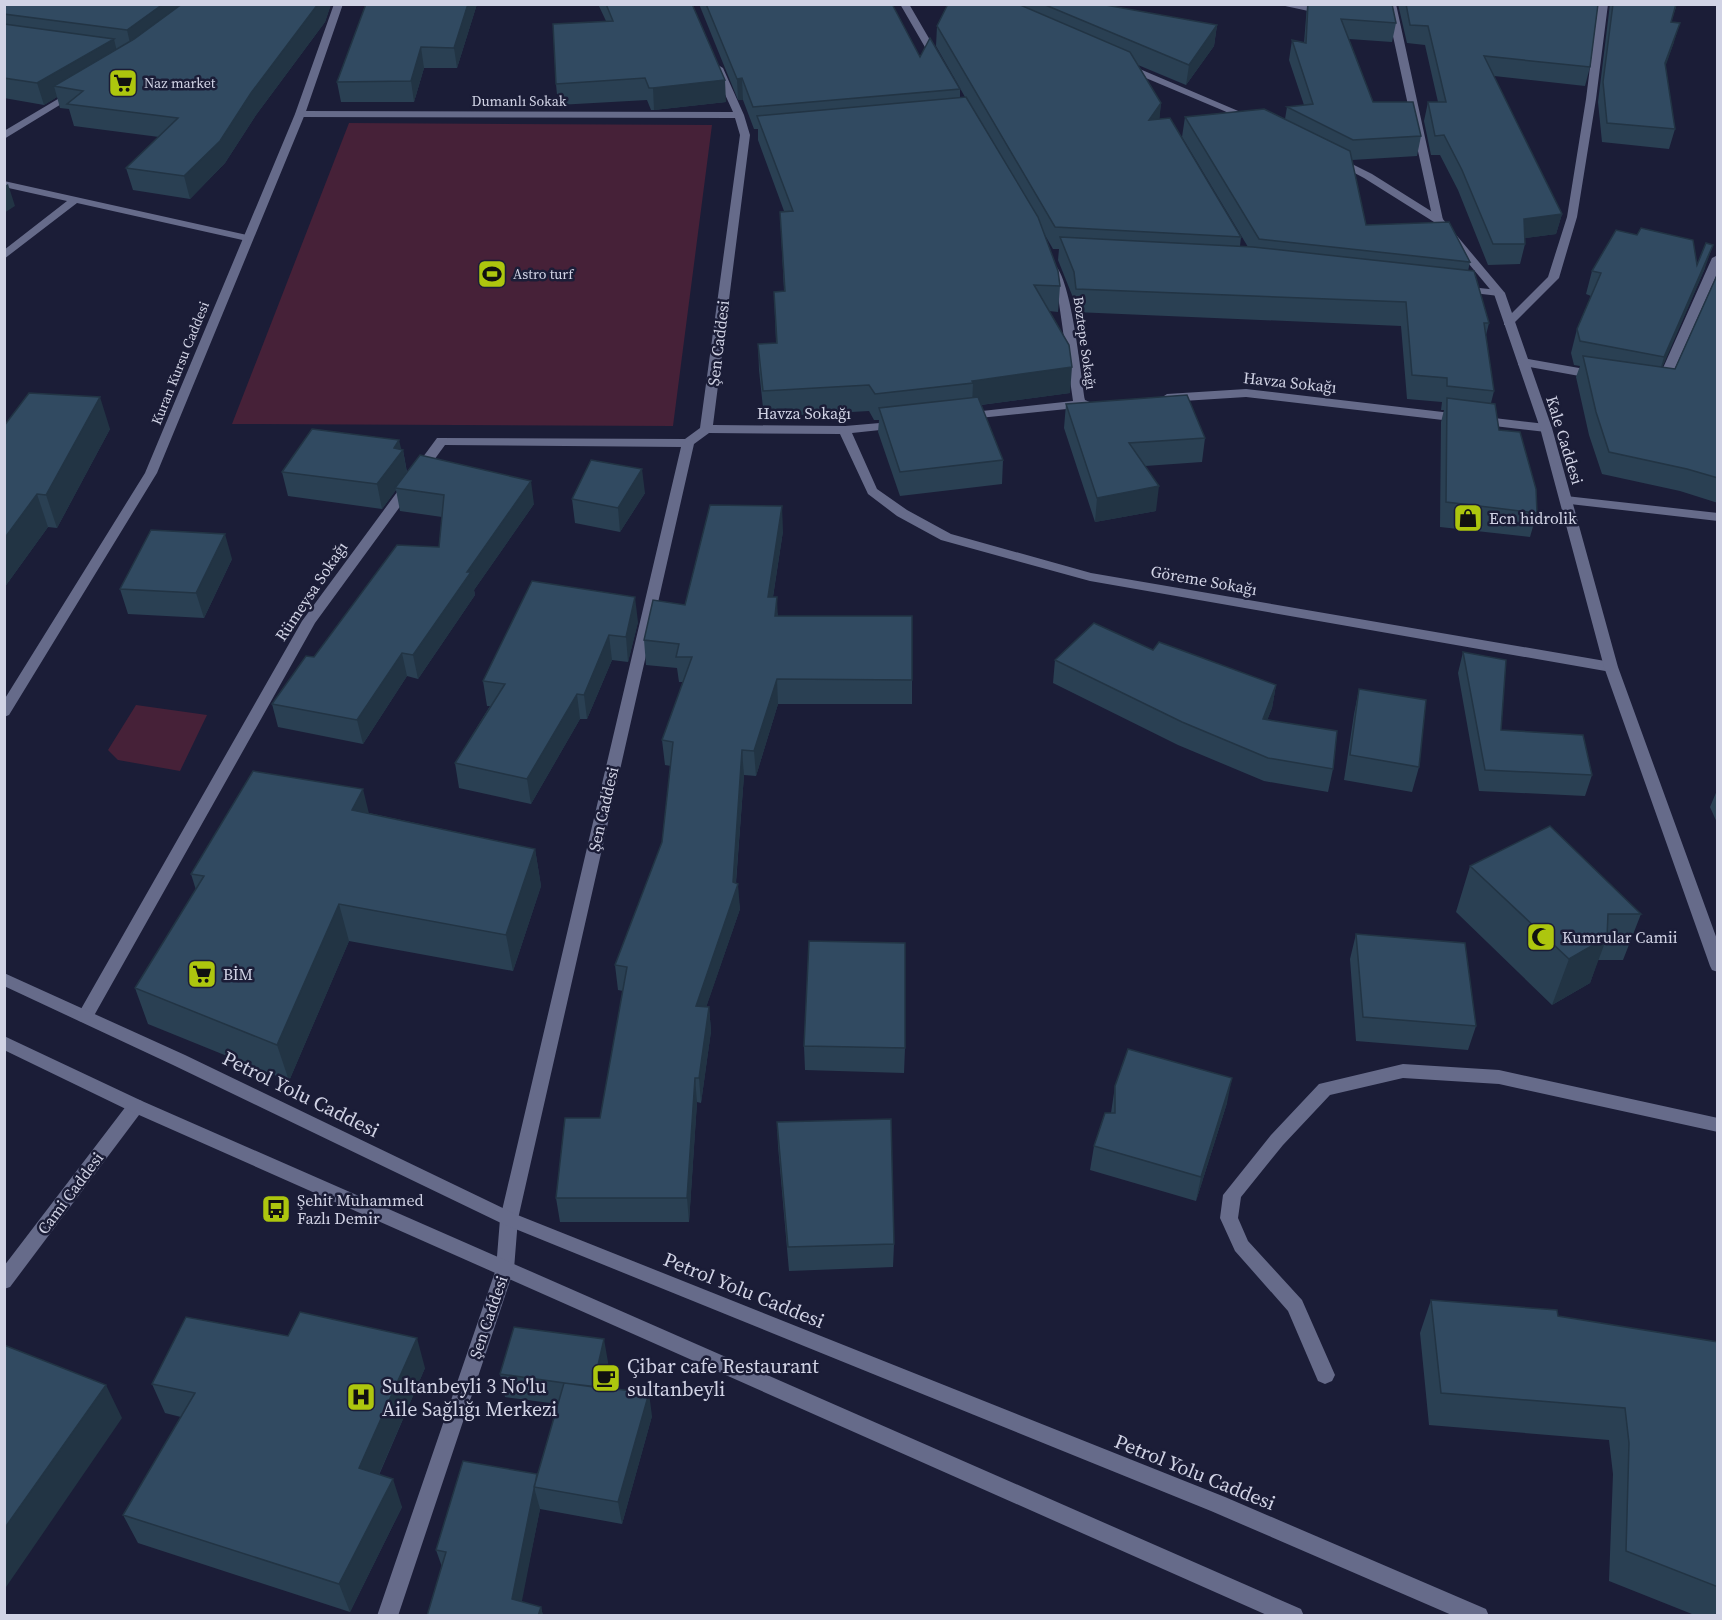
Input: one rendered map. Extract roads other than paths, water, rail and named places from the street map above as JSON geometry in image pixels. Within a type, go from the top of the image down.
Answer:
[{"type":"street","name":"Kuran Kursu Caddesi","points":[[4,712],[151,473],[300,114],[339,4]]},
{"type":"street","points":[[904,4],[940,65]]},
{"type":"street","points":[[1280,4],[1299,9],[1334,13]]},
{"type":"street","name":"Kale Caddesi","points":[[1391,4],[1438,220],[1499,293],[1546,428],[1611,667],[1718,966]]},
{"type":"street","points":[[1508,323],[1553,278],[1569,227],[1591,99],[1603,4]]},
{"type":"street","points":[[1381,17],[1393,18]]},
{"type":"street","name":"Şen Caddesi","points":[[706,429],[751,135],[739,115],[712,55]]},
{"type":"street","points":[[1114,62],[1262,124]]},
{"type":"street","points":[[1135,71],[1147,91]]},
{"type":"street","points":[[4,136],[85,87]]},
{"type":"street","name":"Dumanlı Sokak","points":[[300,114],[739,115]]},
{"type":"street","points":[[1325,153],[1368,176],[1438,220]]},
{"type":"street","points":[[4,184],[247,238]]},
{"type":"street","points":[[4,256],[75,200]]},
{"type":"street","name":"Boztepe Sokağı","points":[[1053,254],[1064,296],[1079,403]]},
{"type":"street","points":[[1650,385],[1662,387],[1718,258]]},
{"type":"street","points":[[1443,287],[1499,293]]},
{"type":"street","points":[[1522,362],[1604,376]]},
{"type":"street","name":"Havza Sokağı","points":[[1150,399],[1246,393],[1546,428]]},
{"type":"street","points":[[951,418],[1103,402]]},
{"type":"street","name":"Havza Sokağı","points":[[706,429],[846,430],[916,422]]},
{"type":"street","points":[[688,443],[706,429]]},
{"type":"street","name":"Göreme Sokağı","points":[[846,430],[872,491],[902,513],[945,537],[1090,577],[1611,667]]},
{"type":"street","name":"Rümeysa Sokağı","points":[[85,1016],[309,621],[441,441],[688,443]]},
{"type":"street","name":"Şen Caddesi","points":[[387,1616],[505,1269],[509,1219],[688,443]]},
{"type":"street","points":[[1566,500],[1718,516]]},
{"type":"street","name":"Petrol Yolu Caddesi","points":[[4,979],[509,1219],[1218,1504],[1479,1616]]},
{"type":"street","points":[[4,1041],[136,1106],[1294,1616]]},
{"type":"street","points":[[1325,1375],[1295,1306],[1241,1246],[1229,1218],[1232,1195],[1277,1140],[1325,1089],[1403,1071],[1499,1077],[1718,1125]]},
{"type":"street","name":"Cami Caddesi","points":[[4,1281],[136,1106]]},
{"type":"place","name":"Naz market","points":[[123,83]]},
{"type":"place","name":"Astro turf","points":[[492,274]]},
{"type":"place","name":"Ecn hidrolik","points":[[1468,518]]},
{"type":"place","name":"Kumrular Camii","points":[[1541,937]]},
{"type":"place","name":"BİM","points":[[202,974]]},
{"type":"place","name":"Şehit Muhammed Fazlı Demir","points":[[276,1209]]},
{"type":"place","name":"Çibar cafe Restaurant sultanbeyli","points":[[606,1378]]},
{"type":"place","name":"Sultanbeyli 3 No'lu Aile Sağlığı Merkezi","points":[[361,1397]]}]
